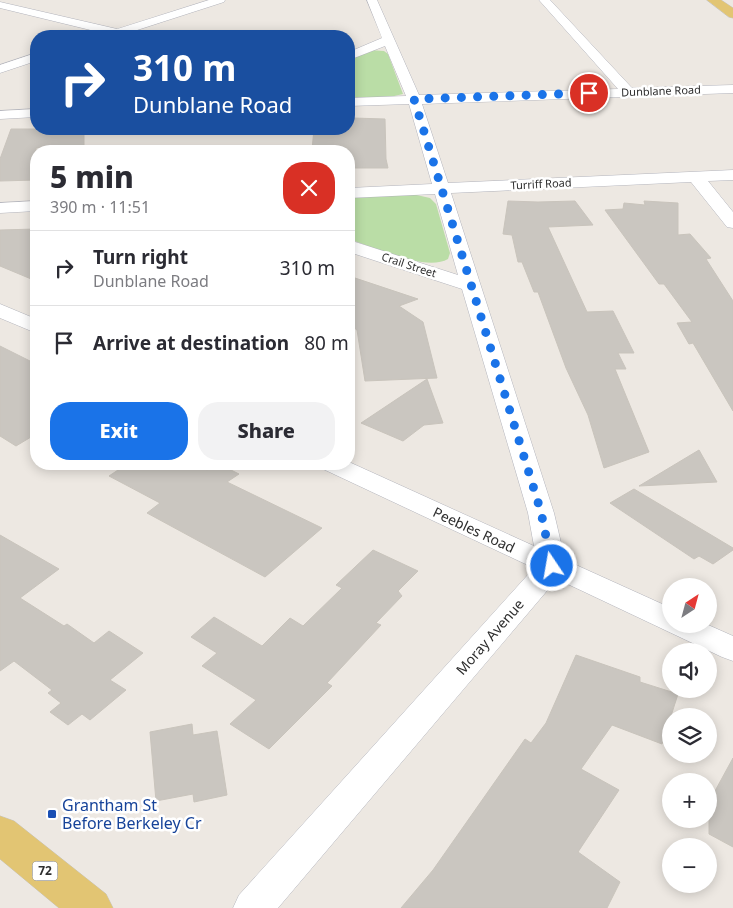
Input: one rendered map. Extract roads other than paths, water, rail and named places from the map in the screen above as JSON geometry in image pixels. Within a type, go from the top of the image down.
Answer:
[{"type":"main road","points":[[713,0],[731,10]]},
{"type":"main road","name":"72","points":[[0,834],[91,908]]},
{"type":"street","points":[[123,30],[220,0]]},
{"type":"street","points":[[372,0],[414,99],[541,512],[552,566]]},
{"type":"street","points":[[544,0],[628,92]]},
{"type":"street","points":[[0,5],[108,30]]},
{"type":"street","points":[[355,54],[388,40]]},
{"type":"street","points":[[0,68],[30,59]]},
{"type":"street","name":"Dunblane Road","points":[[355,102],[733,89]]},
{"type":"street","points":[[0,115],[30,113]]},
{"type":"street","name":"Turriff Road","points":[[355,193],[733,175]]},
{"type":"street","points":[[695,176],[733,223]]},
{"type":"street","points":[[0,208],[30,206]]},
{"type":"street","name":"Crail Street","points":[[355,248],[470,285]]},
{"type":"street","points":[[0,310],[30,323]]},
{"type":"street","name":"Peebles Road","points":[[345,470],[662,616]]},
{"type":"street","name":"Moray Avenue","points":[[253,908],[552,566]]},
{"type":"street","points":[[699,633],[733,648]]},
{"type":"place","name":"Grantham St Before Berkeley Cr","points":[[52,814]]}]
